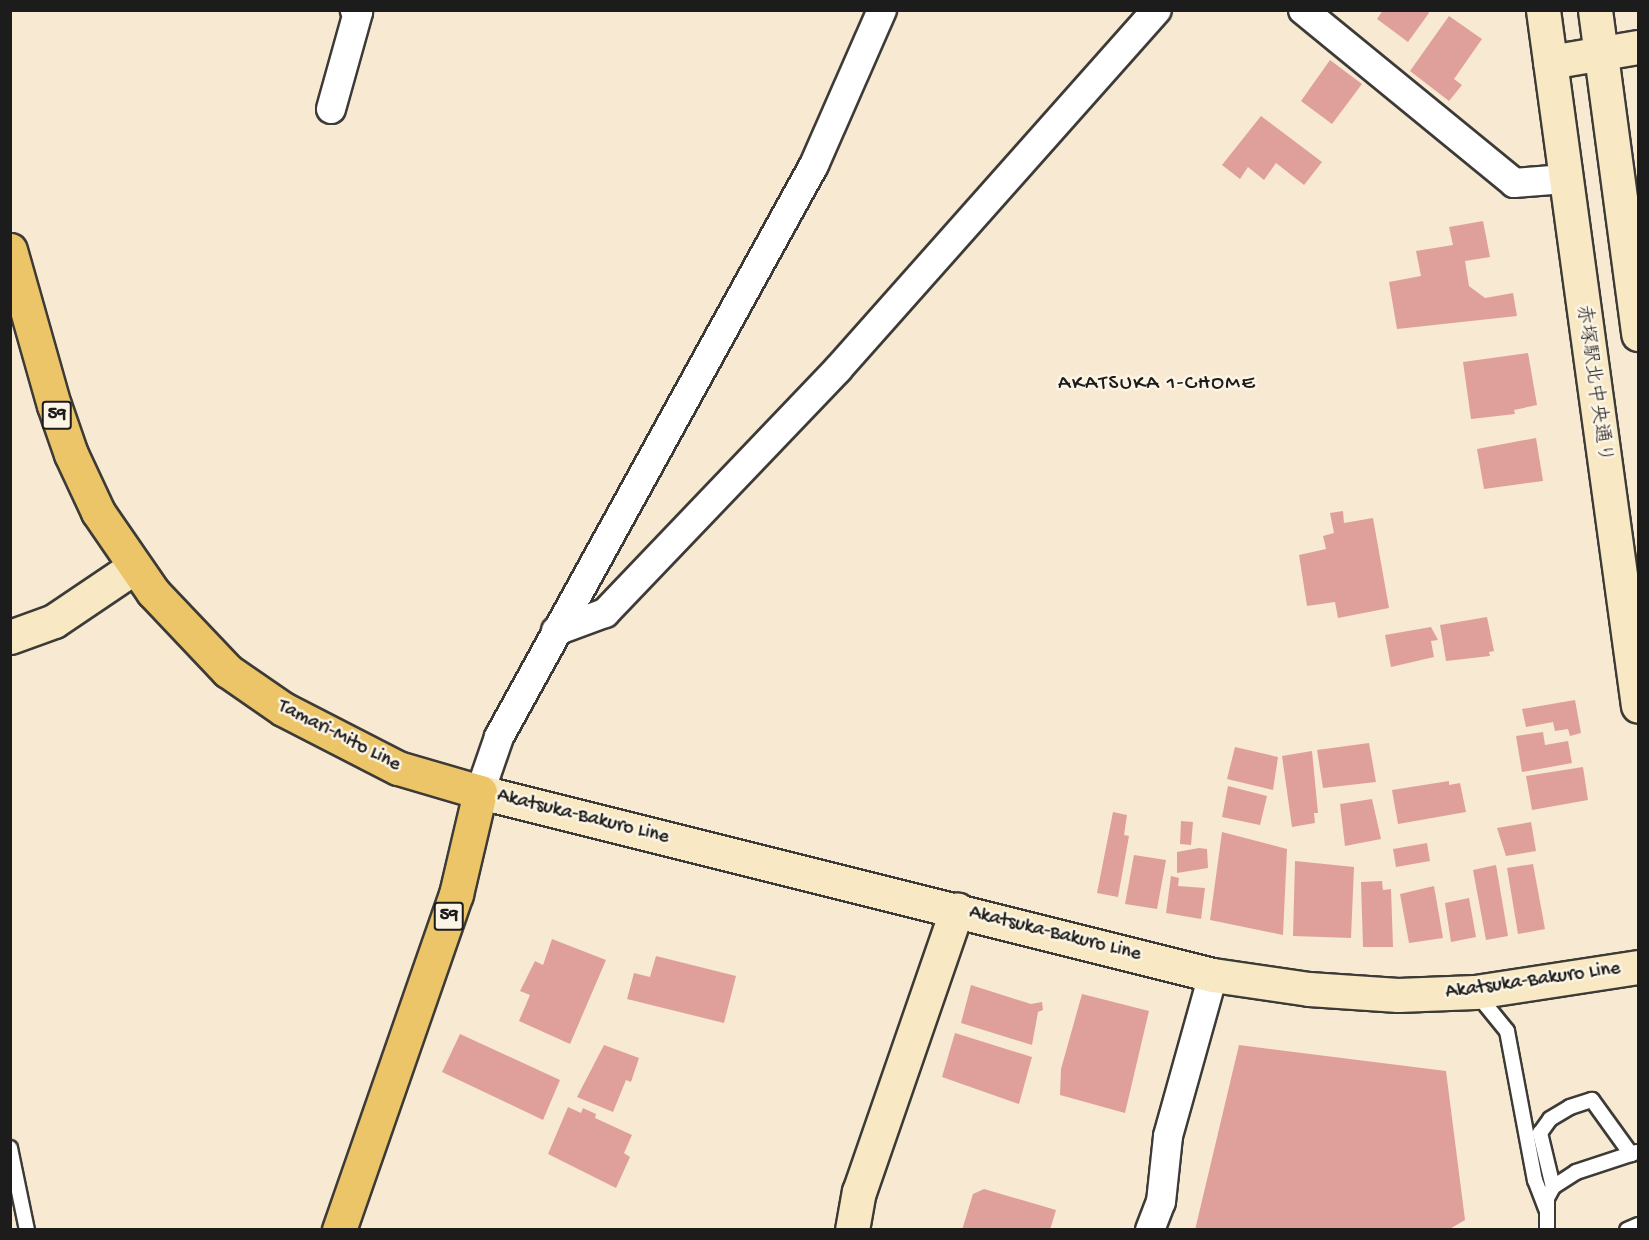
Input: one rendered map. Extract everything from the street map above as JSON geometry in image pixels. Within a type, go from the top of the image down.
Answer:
[{"type":"main road","name":"Tamari-Mito Line","points":[[10,250],[62,431],[94,504],[134,567],[190,632],[228,671],[256,692],[323,731],[398,768],[480,792]]},
{"type":"main road","name":"59","points":[[339,1230],[456,894],[480,792]]},
{"type":"street","points":[[331,110],[358,12],[355,10]]},
{"type":"street","points":[[480,792],[499,737],[555,631],[814,165],[882,10]]},
{"type":"street","points":[[555,631],[605,613],[838,369],[1157,10]]},
{"type":"street","points":[[1302,10],[1514,183],[1565,179]]},
{"type":"street","name":"赤塚駅北中央通り","points":[[1543,10],[1638,706]]},
{"type":"street","points":[[1595,10],[1638,334]]},
{"type":"street","points":[[1550,62],[1638,47]]},
{"type":"street","points":[[10,637],[54,621],[134,567]]},
{"type":"street","name":"Akatsuka-Bakuro Line","points":[[480,792],[957,909],[1213,975],[1348,993],[1475,992],[1638,967]]},
{"type":"street","points":[[852,1230],[859,1192],[957,909]]},
{"type":"street","points":[[1150,1230],[1161,1202],[1167,1136],[1213,975]]},
{"type":"lane","points":[[1475,992],[1507,1031],[1535,1180],[1546,1209]]},
{"type":"lane","points":[[1547,1230],[1546,1209],[1552,1187],[1540,1134],[1550,1119],[1570,1107],[1592,1100],[1635,1152],[1576,1172],[1552,1187]]},
{"type":"lane","points":[[10,1148],[27,1230]]},
{"type":"lane","points":[[1627,1230],[1638,1225]]},
{"type":"building","points":[[1383,10],[1426,10],[1429,13],[1408,42],[1377,19]]},
{"type":"building","points":[[1449,16],[1482,39],[1454,79],[1462,85],[1449,101],[1410,71]]},
{"type":"building","points":[[1330,60],[1362,84],[1332,124],[1301,101]]},
{"type":"building","points":[[1261,116],[1322,162],[1304,185],[1276,163],[1264,180],[1248,167],[1240,179],[1222,165]]},
{"type":"building","points":[[1483,221],[1490,257],[1465,261],[1469,286],[1485,298],[1513,293],[1517,316],[1397,329],[1389,282],[1421,276],[1416,251],[1453,245],[1449,227]]},
{"type":"building","points":[[1528,353],[1537,405],[1514,410],[1515,414],[1471,419],[1463,362]]},
{"type":"building","points":[[1536,438],[1543,481],[1484,489],[1477,449]]},
{"type":"building","points":[[1343,511],[1344,523],[1373,518],[1389,608],[1338,618],[1335,602],[1307,606],[1299,555],[1326,549],[1323,536],[1334,533],[1330,513]]},
{"type":"building","points":[[1487,617],[1494,651],[1489,652],[1490,656],[1446,661],[1440,625]]},
{"type":"building","points":[[1431,627],[1438,640],[1431,641],[1434,657],[1391,667],[1385,635]]},
{"type":"building","points":[[1575,700],[1581,733],[1570,736],[1568,729],[1555,731],[1553,722],[1526,727],[1522,709]]},
{"type":"building","points":[[1543,732],[1545,745],[1568,741],[1572,763],[1522,772],[1516,736]]},
{"type":"building","points":[[1369,743],[1376,782],[1323,788],[1317,750]]},
{"type":"building","points":[[1235,747],[1278,757],[1273,790],[1227,779]]},
{"type":"building","points":[[1312,751],[1318,813],[1314,813],[1315,823],[1292,827],[1282,756]]},
{"type":"building","points":[[1583,767],[1588,800],[1532,810],[1526,776]]},
{"type":"building","points":[[1449,781],[1449,785],[1460,783],[1466,812],[1398,824],[1392,790]]},
{"type":"building","points":[[1228,786],[1267,796],[1260,825],[1222,817]]},
{"type":"building","points":[[1372,799],[1381,839],[1345,846],[1340,804]]},
{"type":"building","points":[[1113,812],[1127,815],[1124,835],[1129,836],[1118,897],[1097,893]]},
{"type":"building","points":[[1181,821],[1193,822],[1191,845],[1180,844]]},
{"type":"building","points":[[1531,822],[1536,851],[1506,856],[1497,828]]},
{"type":"building","points":[[1222,832],[1287,849],[1283,935],[1210,920]]},
{"type":"building","points":[[1427,843],[1430,861],[1396,867],[1393,849]]},
{"type":"building","points":[[1207,849],[1208,868],[1177,873],[1177,852]]},
{"type":"building","points":[[1134,855],[1166,860],[1157,909],[1125,904]]},
{"type":"building","points":[[1295,861],[1354,867],[1351,938],[1293,936]]},
{"type":"building","points":[[1533,864],[1545,929],[1518,934],[1507,868]]},
{"type":"building","points":[[1496,865],[1508,936],[1486,940],[1473,870]]},
{"type":"building","points":[[1171,876],[1179,878],[1178,886],[1205,888],[1201,919],[1166,913]]},
{"type":"building","points":[[1382,881],[1383,890],[1391,889],[1393,947],[1363,947],[1361,882]]},
{"type":"building","points":[[1434,886],[1443,938],[1409,943],[1400,894]]},
{"type":"building","points":[[1469,898],[1476,937],[1451,942],[1445,903]]},
{"type":"building","points":[[552,939],[606,960],[570,1044],[519,1021],[530,995],[520,991],[535,961],[543,965]]},
{"type":"building","points":[[656,956],[736,976],[724,1023],[627,999],[634,973],[650,977]]},
{"type":"building","points":[[971,985],[1031,1004],[1042,1002],[1043,1010],[1038,1012],[1032,1045],[961,1023]]},
{"type":"building","points":[[1082,994],[1149,1011],[1125,1113],[1060,1095],[1061,1069]]},
{"type":"building","points":[[955,1033],[1032,1057],[1019,1104],[942,1077]]},
{"type":"building","points":[[460,1034],[560,1080],[543,1120],[442,1072]]},
{"type":"building","points":[[604,1045],[639,1058],[631,1082],[626,1080],[613,1112],[577,1097]]},
{"type":"building","points":[[1239,1045],[1446,1071],[1465,1220],[1448,1230],[1195,1230]]},
{"type":"building","points":[[568,1107],[581,1113],[583,1108],[596,1114],[595,1118],[632,1135],[624,1153],[630,1157],[616,1188],[548,1154]]},
{"type":"building","points":[[984,1189],[1056,1210],[1050,1230],[962,1230],[973,1194]]},
{"type":"district","name":"AKATSUKA 1-CHOME","points":[[1157,385]]}]
